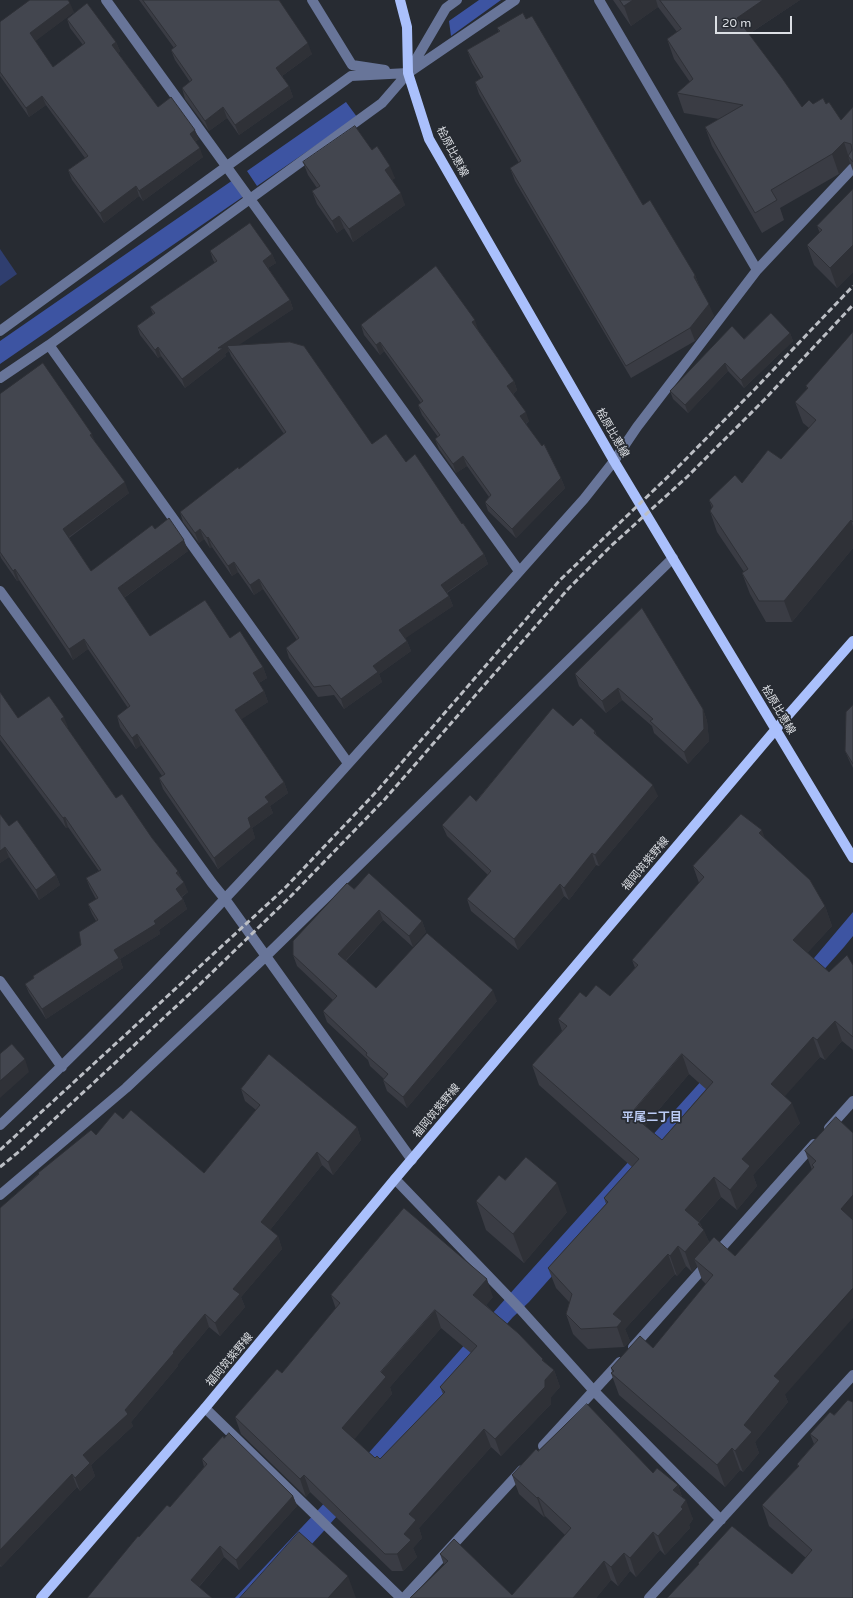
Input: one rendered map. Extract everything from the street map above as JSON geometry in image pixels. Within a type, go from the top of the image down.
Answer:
[{"type":"main road","name":"桧原比恵線","points":[[400,0],[407,27],[408,73],[429,138],[614,461],[853,858]]},
{"type":"main road","name":"福岡筑紫野線","points":[[42,1598],[205,1408],[395,1179],[776,729],[853,641]]},
{"type":"street","points":[[106,0],[519,571]]},
{"type":"street","points":[[312,0],[352,65],[408,73]]},
{"type":"street","points":[[0,378],[49,345],[249,198],[382,103],[408,73],[446,8],[457,0]]},
{"type":"street","points":[[0,331],[351,76],[408,73],[516,0]]},
{"type":"street","points":[[599,0],[757,270]]},
{"type":"street","points":[[0,1125],[62,1067],[225,898],[584,499],[757,270],[853,168]]},
{"type":"street","points":[[49,345],[348,762]]},
{"type":"street","points":[[0,1196],[126,1088],[266,956],[672,558]]},
{"type":"street","points":[[0,591],[212,883],[225,898],[412,1160]]},
{"type":"street","points":[[0,981],[62,1067]]},
{"type":"street","points":[[404,1598],[594,1391],[853,1101]]},
{"type":"street","points":[[395,1179],[508,1296],[594,1391],[721,1520]]},
{"type":"street","points":[[649,1598],[853,1375]]},
{"type":"street","points":[[205,1408],[401,1598]]},
{"type":"shaded area","points":[[479,0],[501,0],[451,36],[449,21]]},
{"type":"shaded area","points":[[346,102],[357,117],[257,186],[247,171]]},
{"type":"shaded area","points":[[233,180],[244,196],[0,364],[0,341]]},
{"type":"shaded area","points":[[0,249],[17,274],[0,286]]},
{"type":"shaded area","points":[[853,912],[853,936],[844,947],[322,1533],[262,1598],[235,1598],[319,1509],[515,1288],[784,989],[787,990]]},
{"type":"building","points":[[30,0],[68,0],[70,3],[30,33],[53,67],[85,43],[67,19],[87,3],[116,42],[112,45],[158,107],[171,97],[195,130],[190,134],[200,148],[139,191],[136,186],[100,213],[68,170],[88,156],[42,96],[26,108],[0,72],[0,22]]},
{"type":"building","points":[[143,0],[279,0],[308,43],[276,68],[289,86],[235,125],[223,107],[205,121],[182,88],[192,80],[171,50],[176,46]]},
{"type":"building","points":[[620,0],[633,0],[624,6]]},
{"type":"building","points":[[660,0],[763,0],[737,18],[802,107],[809,100],[813,104],[823,98],[826,104],[829,102],[841,120],[853,107],[853,162],[848,156],[852,150],[851,144],[844,142],[832,154],[771,190],[777,200],[755,213],[705,127],[743,105],[677,93],[693,79],[667,39],[681,29]]},
{"type":"building","points":[[523,13],[526,19],[532,16],[643,205],[650,200],[695,275],[694,277],[709,304],[690,328],[626,366],[510,168],[521,161],[475,82],[483,77],[467,50],[500,31],[497,28]]},
{"type":"building","points":[[355,126],[372,150],[377,146],[390,166],[385,170],[401,193],[349,229],[339,216],[332,221],[312,191],[320,186],[303,162]]},
{"type":"building","points":[[853,189],[853,245],[830,268],[807,245],[822,230],[817,226]]},
{"type":"building","points":[[250,223],[272,254],[263,261],[290,300],[218,348],[223,348],[182,379],[158,347],[155,350],[137,326],[155,313],[150,307],[217,261],[210,251]]},
{"type":"building","points":[[436,266],[475,320],[472,322],[514,381],[507,386],[526,412],[520,416],[542,446],[544,444],[561,478],[512,529],[485,502],[491,495],[463,456],[453,464],[435,439],[440,435],[418,405],[423,401],[380,342],[376,345],[361,325]]},
{"type":"building","points":[[771,313],[790,333],[741,380],[725,363],[685,405],[670,391],[732,326],[744,339]]},
{"type":"building","points":[[853,332],[853,521],[852,522],[851,520],[784,601],[759,601],[742,573],[748,569],[710,511],[713,506],[709,500],[735,475],[742,483],[768,450],[781,459],[816,420],[795,402],[808,388],[806,386]]},
{"type":"building","points":[[290,342],[304,346],[372,444],[386,434],[406,462],[415,454],[484,554],[441,585],[449,596],[399,630],[407,641],[373,666],[378,672],[341,699],[330,685],[314,687],[286,648],[299,638],[259,579],[250,585],[234,562],[228,566],[208,537],[207,538],[200,529],[195,533],[180,512],[238,467],[239,469],[286,432],[227,346]]},
{"type":"building","points":[[43,363],[92,434],[90,435],[125,482],[63,529],[91,571],[152,525],[155,529],[169,518],[184,540],[118,588],[150,636],[205,600],[230,638],[240,631],[263,667],[253,673],[264,691],[235,710],[284,782],[265,797],[269,802],[248,818],[251,827],[214,858],[159,778],[165,774],[137,734],[132,738],[117,716],[130,706],[84,639],[69,649],[15,569],[13,571],[0,552],[0,394]]},
{"type":"building","points":[[642,608],[703,709],[704,729],[684,752],[650,721],[653,719],[618,688],[602,701],[575,674]]},
{"type":"building","points":[[0,692],[18,718],[49,696],[64,717],[61,719],[116,798],[122,794],[152,838],[178,871],[176,873],[184,882],[176,889],[183,899],[154,921],[156,924],[114,950],[119,958],[42,1009],[25,984],[34,978],[33,976],[81,945],[79,932],[98,920],[88,904],[98,898],[86,878],[101,870],[65,817],[63,818],[0,735]]},
{"type":"building","points":[[853,705],[853,764],[845,751],[846,712]]},
{"type":"building","points":[[553,708],[573,726],[581,718],[595,731],[594,733],[653,785],[595,855],[592,853],[564,888],[560,884],[514,939],[467,899],[491,871],[442,825],[470,795],[476,801]]},
{"type":"building","points":[[0,814],[9,826],[17,820],[56,875],[36,890],[5,847],[0,851]]},
{"type":"building","points":[[741,814],[762,830],[759,833],[810,880],[825,906],[793,940],[829,972],[847,955],[853,965],[853,1037],[835,1021],[817,1040],[813,1037],[771,1084],[792,1103],[742,1159],[750,1166],[730,1190],[714,1177],[685,1210],[700,1223],[698,1224],[704,1230],[685,1252],[678,1246],[670,1256],[668,1254],[613,1314],[622,1321],[617,1327],[581,1329],[566,1314],[572,1294],[548,1268],[608,1202],[604,1198],[639,1159],[532,1065],[567,1026],[558,1019],[580,992],[586,997],[596,985],[610,996],[638,965],[632,960],[704,877],[693,866]],"holes":[[[682,1054],[713,1082],[662,1140],[631,1114]]]},
{"type":"building","points":[[369,873],[422,921],[409,936],[379,910],[338,954],[376,988],[427,933],[493,990],[403,1097],[383,1080],[388,1074],[366,1055],[367,1053],[323,1011],[337,996],[293,955],[293,941],[347,883],[354,889]]},
{"type":"building","points":[[12,1044],[25,1059],[0,1081],[0,1054]]},
{"type":"building","points":[[269,1054],[357,1127],[328,1162],[317,1152],[261,1222],[278,1236],[233,1289],[240,1294],[215,1323],[205,1314],[125,1410],[128,1414],[83,1455],[90,1463],[75,1478],[72,1474],[0,1550],[0,1208],[39,1174],[38,1173],[91,1130],[96,1135],[115,1112],[123,1119],[131,1110],[204,1173],[260,1105],[241,1089]]},
{"type":"building","points":[[836,1117],[853,1133],[853,1195],[841,1209],[853,1220],[853,1288],[774,1376],[780,1381],[744,1425],[752,1432],[735,1451],[732,1448],[717,1465],[611,1373],[614,1371],[611,1368],[640,1336],[653,1348],[713,1275],[694,1259],[714,1237],[735,1256],[814,1167],[812,1165],[816,1161],[805,1151]]},
{"type":"building","points":[[526,1157],[557,1183],[513,1234],[476,1201],[499,1175],[505,1180]]},
{"type":"building","points":[[404,1208],[487,1279],[473,1295],[518,1333],[543,1359],[542,1360],[554,1370],[545,1380],[545,1387],[495,1439],[484,1429],[409,1514],[416,1520],[404,1534],[411,1540],[397,1554],[385,1554],[304,1475],[300,1479],[235,1417],[277,1369],[282,1373],[340,1303],[331,1295]],"holes":[[[435,1310],[477,1346],[440,1387],[445,1392],[380,1459],[377,1456],[375,1458],[342,1428],[386,1377],[381,1372]]]},
{"type":"building","points":[[848,1400],[853,1402],[853,1598],[667,1598],[732,1526],[792,1574],[812,1550],[762,1505],[799,1466],[797,1464],[818,1440],[810,1434],[830,1412],[834,1415]]},
{"type":"building","points":[[587,1404],[653,1473],[657,1468],[678,1485],[673,1490],[686,1500],[681,1507],[683,1509],[658,1536],[653,1532],[630,1558],[624,1553],[611,1567],[604,1561],[573,1598],[410,1598],[448,1561],[440,1554],[454,1539],[512,1595],[571,1528],[512,1475],[536,1449],[538,1451]]},
{"type":"building","points":[[229,1433],[293,1496],[236,1560],[220,1546],[191,1580],[212,1598],[87,1598],[138,1536],[139,1537],[167,1505],[170,1507],[207,1464],[202,1459],[223,1436],[224,1438]]},
{"type":"building","points":[[299,1532],[348,1576],[328,1598],[240,1598]]},
{"type":"railway","points":[[0,1150],[284,889],[377,791],[560,580],[678,467],[853,286]]},
{"type":"railway","points":[[0,1167],[21,1150],[197,987],[291,896],[385,799],[569,588],[611,546],[687,477],[765,399],[853,305]]},
{"type":"district","name":"平尾二丁目","points":[[652,1118]]}]
